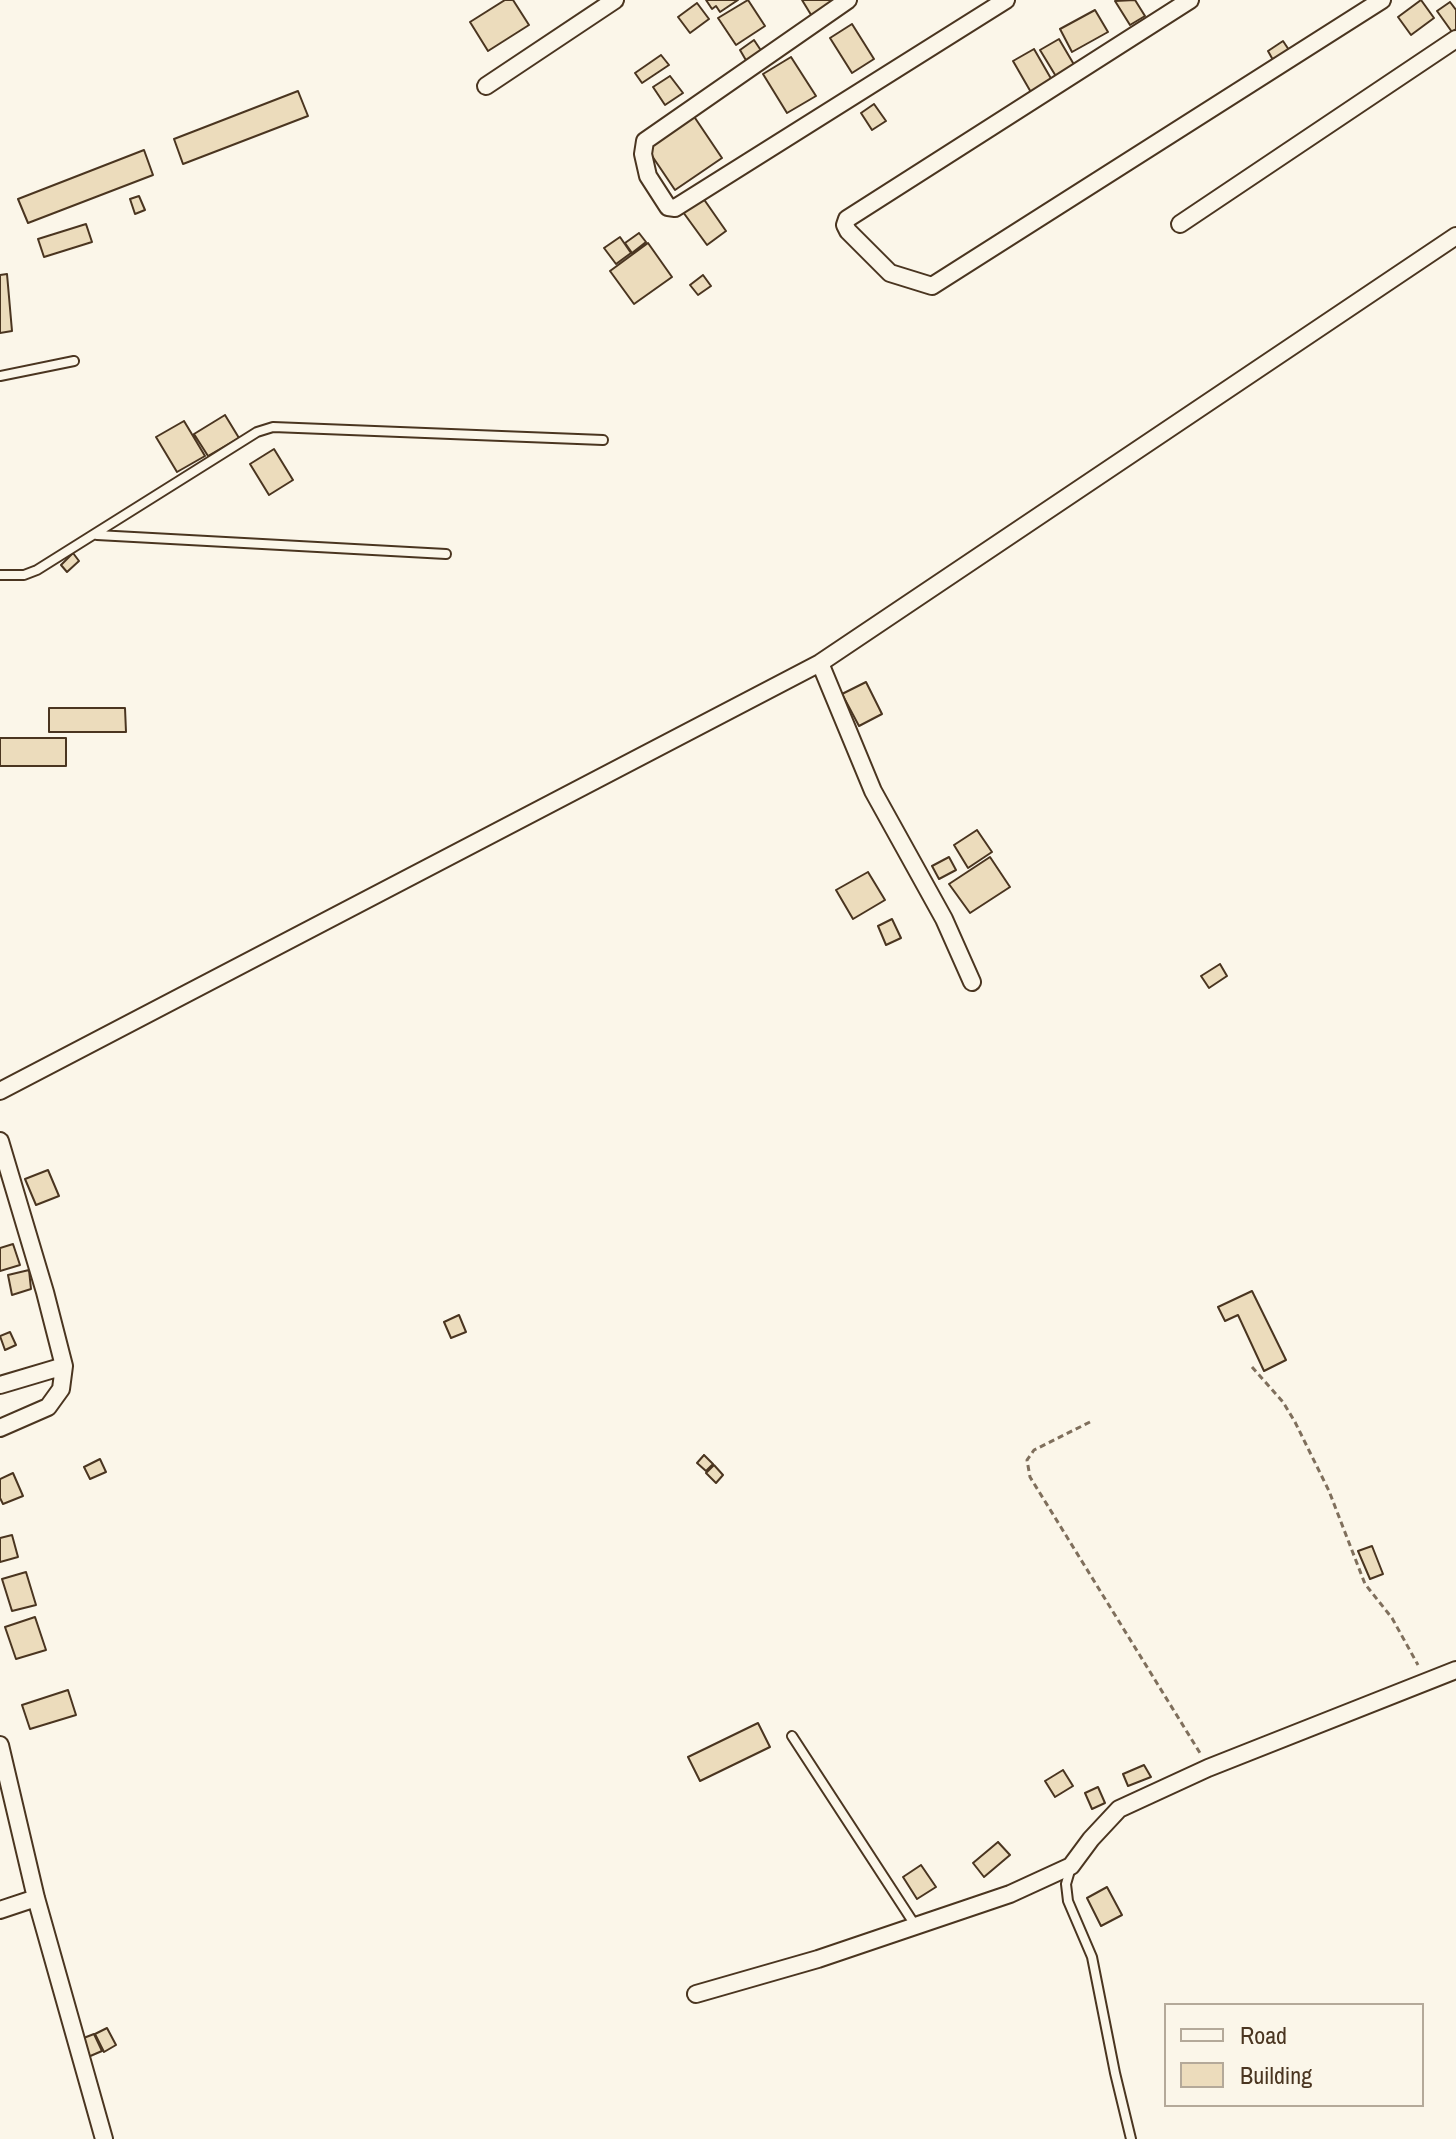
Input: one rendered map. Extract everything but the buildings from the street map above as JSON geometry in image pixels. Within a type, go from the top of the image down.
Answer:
[{"type":"street","points":[[486,86],[615,0]]},
{"type":"street","points":[[848,0],[645,141],[643,154],[648,176],[668,207],[675,208],[1006,0]]},
{"type":"street","points":[[1190,0],[847,219],[845,225],[848,231],[890,273],[932,286],[1382,0]]},
{"type":"street","points":[[1180,224],[1456,39]]},
{"type":"street","points":[[0,1091],[820,663],[1456,236]]},
{"type":"street","points":[[820,663],[873,791],[944,919],[972,982]]},
{"type":"street","points":[[0,1141],[64,1366],[61,1389],[48,1407],[0,1428]]},
{"type":"street","points":[[0,1385],[64,1366]]},
{"type":"street","points":[[696,1994],[818,1959],[983,1904],[1071,1866],[1119,1809],[1208,1768],[1456,1670]]},
{"type":"street","points":[[0,1745],[36,1898],[104,2139]]},
{"type":"street","points":[[0,1910],[36,1898]]},
{"type":"lane","points":[[0,376],[74,361]]},
{"type":"lane","points":[[0,575],[24,575],[37,570],[257,432],[273,427],[603,440]]},
{"type":"lane","points":[[96,535],[446,554]]},
{"type":"lane","points":[[792,1736],[915,1925]]},
{"type":"lane","points":[[1071,1866],[1066,1884],[1068,1901],[1092,1957],[1131,2139]]},
{"type":"path","points":[[1252,1367],[1283,1402],[1295,1422],[1329,1491],[1365,1584],[1392,1618],[1428,1682]]},
{"type":"path","points":[[1090,1422],[1034,1450],[1027,1460],[1030,1477],[1208,1768]]}]
